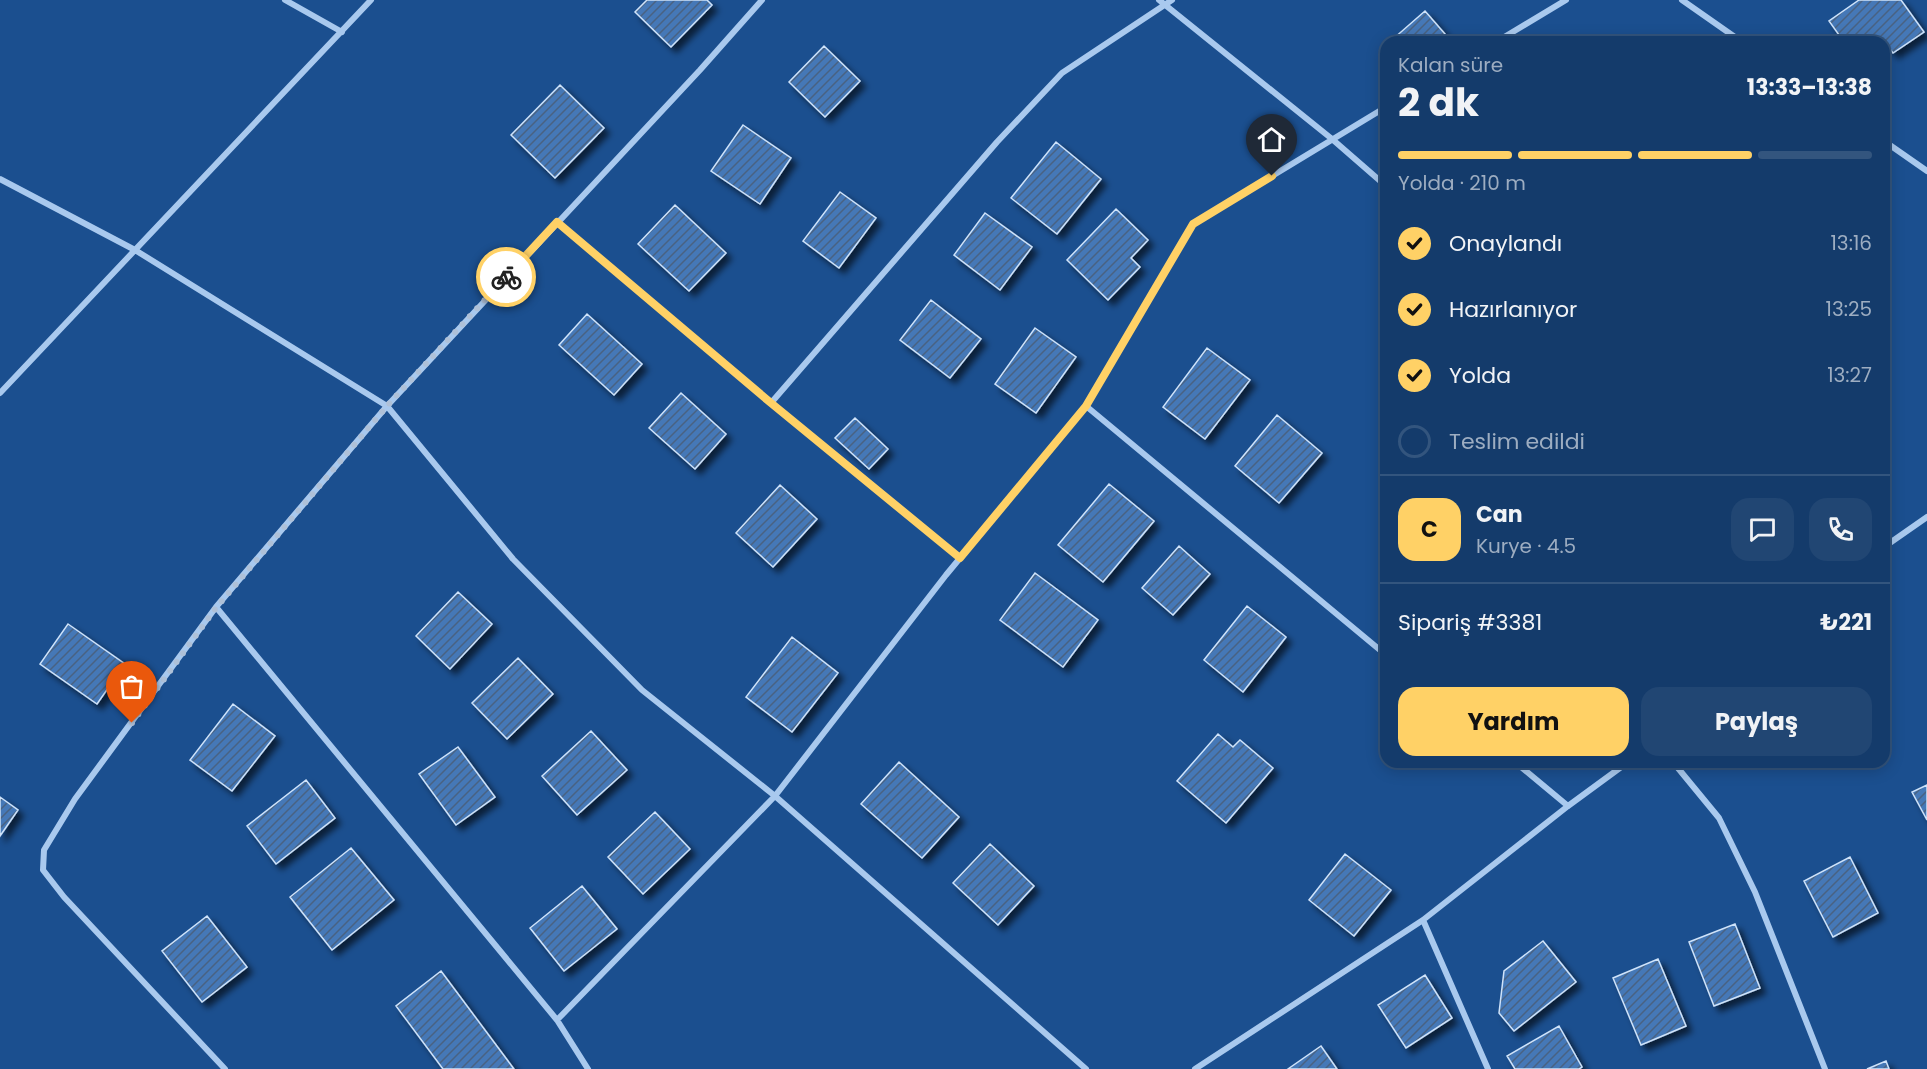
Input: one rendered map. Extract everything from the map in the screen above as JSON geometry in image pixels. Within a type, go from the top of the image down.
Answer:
[{"type":"street","points":[[285,0],[342,32]]},
{"type":"street","points":[[0,393],[371,0]]},
{"type":"street","points":[[225,1069],[64,897],[43,870],[44,850],[75,799],[216,608],[387,406],[700,70],[762,0]]},
{"type":"street","points":[[771,403],[997,142],[1062,73],[1162,2],[1172,0]]},
{"type":"street","points":[[1506,36],[1566,0]]},
{"type":"street","points":[[1682,0],[1733,36]]},
{"type":"street","points":[[1162,2],[1332,139],[1380,181]]},
{"type":"street","points":[[557,1020],[774,796],[960,558],[1086,406],[1193,224],[1380,111]]},
{"type":"street","points":[[1890,145],[1927,171]]},
{"type":"street","points":[[0,179],[135,250],[387,406],[513,559],[642,690],[774,796],[1086,1069]]},
{"type":"street","points":[[557,222],[771,403],[960,558]]},
{"type":"street","points":[[1086,406],[1380,650]]},
{"type":"street","points":[[1890,544],[1927,517]]},
{"type":"street","points":[[216,608],[557,1020],[588,1069]]},
{"type":"street","points":[[1522,768],[1568,806]]},
{"type":"street","points":[[1195,1069],[1423,920],[1620,768]]},
{"type":"street","points":[[1678,768],[1719,818],[1755,892],[1825,1069]]},
{"type":"street","points":[[1423,920],[1488,1069]]},
{"type":"building","points":[[647,0],[707,0],[712,5],[671,47],[635,12]]},
{"type":"building","points":[[1859,0],[1901,0],[1924,32],[1893,53],[1890,49],[1890,36],[1840,36],[1829,21]]},
{"type":"building","points":[[1425,11],[1447,36],[1396,36]]},
{"type":"building","points":[[824,46],[860,81],[825,117],[789,82]]},
{"type":"building","points":[[560,85],[604,128],[555,178],[511,135]]},
{"type":"building","points":[[743,125],[791,158],[760,204],[711,171]]},
{"type":"building","points":[[1056,142],[1101,179],[1057,234],[1011,198]]},
{"type":"building","points":[[840,192],[876,218],[839,268],[803,241]]},
{"type":"building","points":[[675,205],[726,253],[689,291],[638,244]]},
{"type":"building","points":[[1116,209],[1148,240],[1131,258],[1140,267],[1108,300],[1067,260]]},
{"type":"building","points":[[985,213],[1032,247],[1000,290],[954,255]]},
{"type":"building","points":[[931,300],[981,339],[950,378],[900,340]]},
{"type":"building","points":[[587,314],[642,364],[614,395],[559,345]]},
{"type":"building","points":[[1035,328],[1076,357],[1036,413],[995,384]]},
{"type":"building","points":[[1207,348],[1250,380],[1205,439],[1163,407]]},
{"type":"building","points":[[681,393],[726,434],[695,469],[649,428]]},
{"type":"building","points":[[1277,415],[1322,453],[1279,503],[1235,466]]},
{"type":"building","points":[[855,418],[888,449],[869,469],[835,438]]},
{"type":"building","points":[[1109,484],[1154,521],[1103,582],[1058,545]]},
{"type":"building","points":[[780,485],[817,519],[773,567],[736,533]]},
{"type":"building","points":[[1179,546],[1210,574],[1173,615],[1142,588]]},
{"type":"building","points":[[1035,573],[1098,620],[1063,667],[1000,620]]},
{"type":"building","points":[[458,592],[492,624],[450,669],[416,636]]},
{"type":"building","points":[[1247,606],[1286,637],[1243,692],[1204,660]]},
{"type":"building","points":[[68,624],[125,664],[97,704],[40,664]]},
{"type":"building","points":[[792,637],[838,673],[792,732],[746,697]]},
{"type":"building","points":[[518,658],[553,694],[507,739],[472,703]]},
{"type":"building","points":[[233,704],[275,736],[232,791],[190,760]]},
{"type":"building","points":[[591,731],[627,770],[577,815],[542,776]]},
{"type":"building","points":[[1218,734],[1233,747],[1240,740],[1273,768],[1226,823],[1177,781]]},
{"type":"building","points":[[458,747],[495,797],[456,825],[419,774]]},
{"type":"building","points":[[899,762],[959,817],[922,858],[861,804]]},
{"type":"building","points":[[306,780],[335,818],[276,864],[247,826]]},
{"type":"building","points":[[1927,785],[1927,820],[1912,792]]},
{"type":"building","points":[[0,797],[18,810],[0,836]]},
{"type":"building","points":[[655,812],[690,849],[643,894],[608,857]]},
{"type":"building","points":[[990,844],[1034,886],[998,925],[953,883]]},
{"type":"building","points":[[351,848],[394,900],[332,950],[290,897]]},
{"type":"building","points":[[1345,854],[1391,890],[1354,936],[1309,900]]},
{"type":"building","points":[[1850,857],[1878,913],[1833,937],[1804,881]]},
{"type":"building","points":[[582,886],[617,929],[564,971],[530,928]]},
{"type":"building","points":[[207,916],[247,967],[202,1002],[162,951]]},
{"type":"building","points":[[1735,924],[1760,988],[1714,1006],[1689,942]]},
{"type":"building","points":[[1543,941],[1576,982],[1514,1031],[1499,1013],[1504,971]]},
{"type":"building","points":[[1658,959],[1686,1026],[1641,1045],[1613,978]]},
{"type":"building","points":[[441,971],[514,1069],[443,1069],[396,1006]]},
{"type":"building","points":[[1425,975],[1452,1018],[1406,1048],[1378,1005]]},
{"type":"building","points":[[1559,1026],[1582,1067],[1579,1069],[1515,1069],[1507,1056]]},
{"type":"building","points":[[1321,1046],[1337,1069],[1288,1069]]},
{"type":"building","points":[[1886,1061],[1889,1069],[1867,1069]]},
{"type":"way so far","points":[[132,723],[216,608],[387,406],[506,277]]},
{"type":"route","points":[[506,277],[557,222],[771,403],[960,558],[1086,406],[1193,224],[1272,176]]}]
